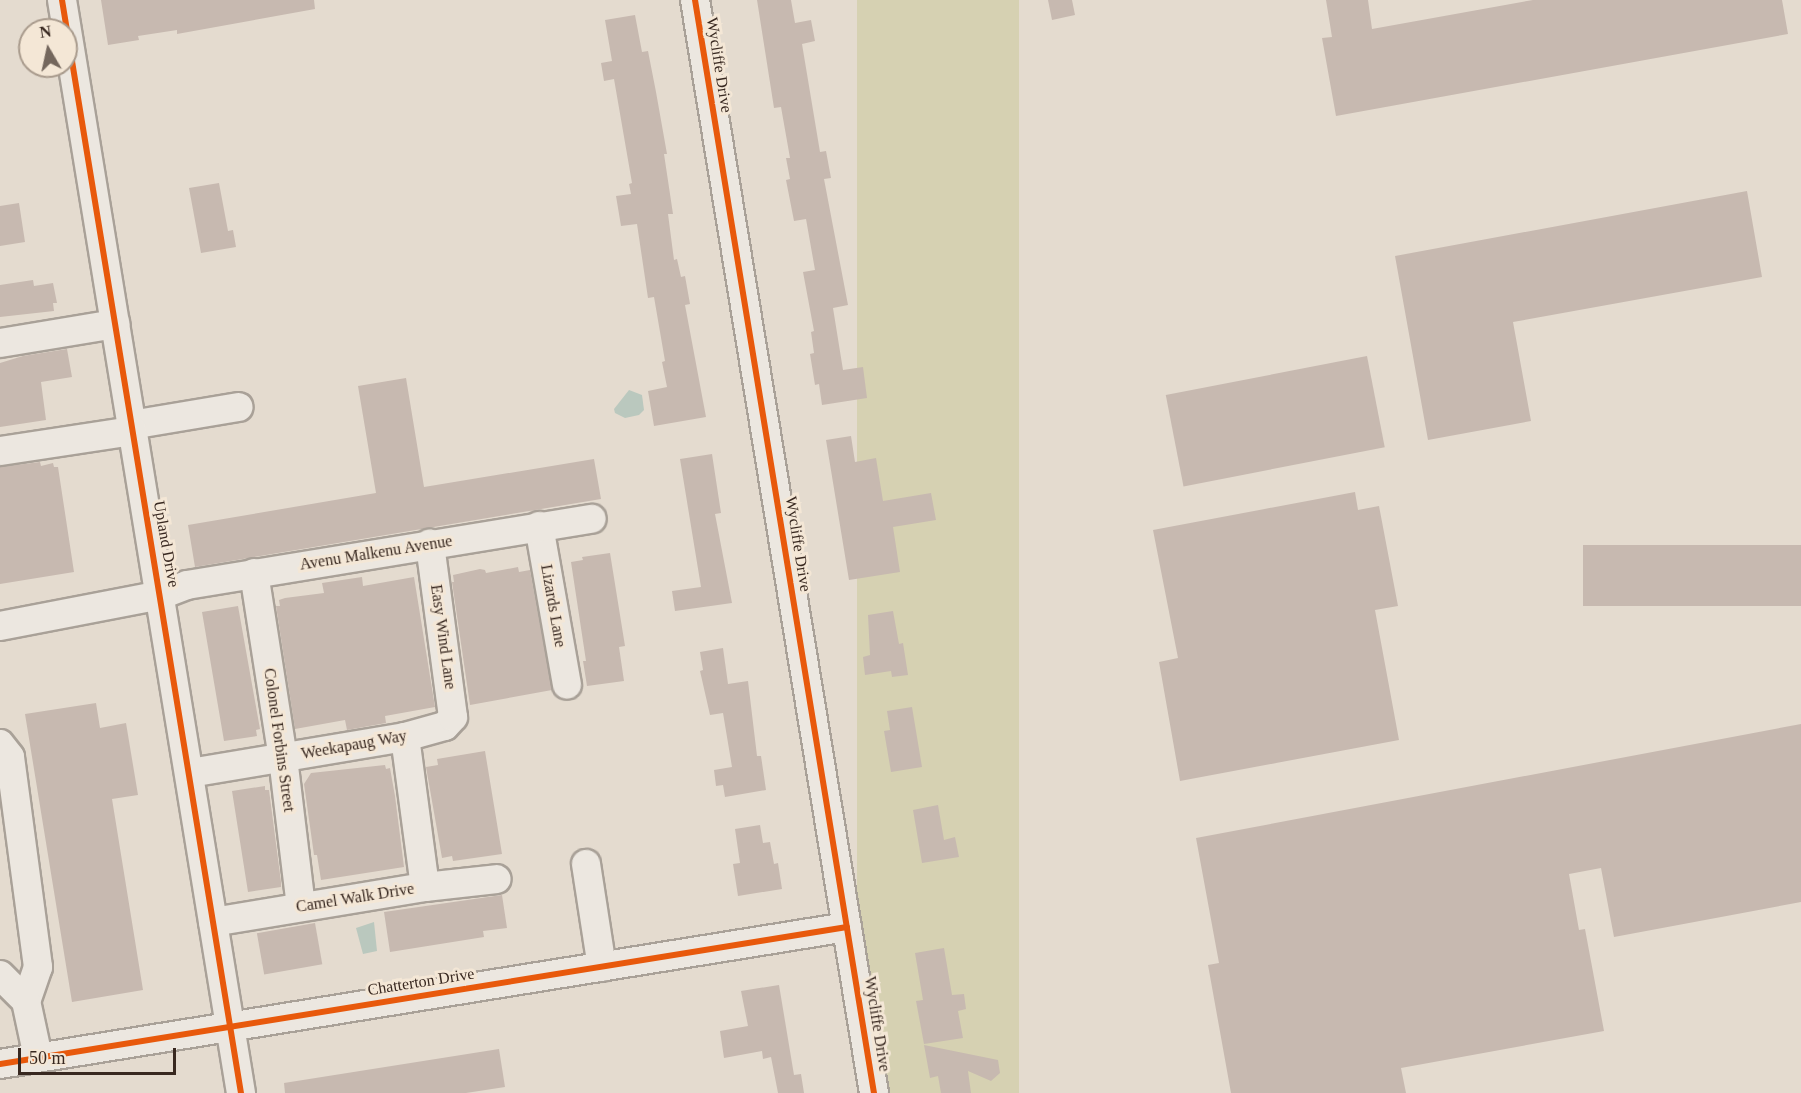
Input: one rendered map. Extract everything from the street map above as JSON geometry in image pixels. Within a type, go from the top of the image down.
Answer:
[{"type":"street","name":"Upland Drive","points":[[62,0],[241,1093]]},
{"type":"street","name":"Wycliffe Drive","points":[[695,0],[874,1093]]},
{"type":"street","points":[[0,343],[115,324]]},
{"type":"street","points":[[0,451],[239,407]]},
{"type":"street","name":"Avenu Malkenu Avenue","points":[[0,626],[161,595],[187,585],[592,519]]},
{"type":"street","name":"Lizards Lane","points":[[539,526],[567,685]]},
{"type":"street","name":"Easy Wind Lane","points":[[430,544],[453,717],[445,726]]},
{"type":"street","name":"Colonel Forbins Street","points":[[255,573],[283,758],[301,907]]},
{"type":"street","name":"Weekapaug Way","points":[[190,773],[405,737],[445,726]]},
{"type":"street","points":[[405,737],[425,887]]},
{"type":"street","points":[[0,744],[10,756],[39,967],[26,1001],[38,1058]]},
{"type":"street","points":[[586,864],[602,967]]},
{"type":"street","name":"Camel Walk Drive","points":[[213,922],[425,887],[497,879]]},
{"type":"street","name":"Chatterton Drive","points":[[0,1064],[847,927]]},
{"type":"street","points":[[0,975],[26,1001]]},
{"type":"shaded area","points":[[857,0],[1019,0],[1019,1093],[857,1093]]},
{"type":"shaded area","points":[[629,390],[642,395],[644,410],[639,415],[625,418],[615,413],[614,409]]},
{"type":"shaded area","points":[[374,922],[377,951],[363,954],[356,928]]},
{"type":"building","points":[[101,0],[314,0],[315,9],[177,34],[177,30],[138,36],[139,40],[108,45]]},
{"type":"building","points":[[757,0],[791,0],[795,23],[811,20],[815,41],[802,44],[820,152],[826,151],[831,178],[824,179],[848,305],[833,308],[843,370],[863,367],[867,398],[822,405],[819,384],[815,385],[810,354],[814,353],[811,332],[814,331],[803,272],[815,270],[806,219],[794,221],[786,180],[790,179],[786,158],[790,158],[781,107],[774,108]]},
{"type":"building","points":[[1048,0],[1072,0],[1075,15],[1052,20]]},
{"type":"building","points":[[1326,0],[1368,0],[1372,29],[1533,0],[1782,0],[1788,34],[1336,116],[1322,38],[1332,37]]},
{"type":"building","points":[[635,15],[642,52],[648,51],[667,154],[664,154],[673,214],[668,214],[674,260],[677,259],[681,277],[685,276],[690,304],[685,305],[706,417],[654,426],[648,391],[667,387],[662,362],[665,361],[654,297],[648,298],[637,224],[621,226],[616,196],[631,194],[629,184],[632,183],[614,79],[604,81],[601,63],[612,61],[605,20]]},
{"type":"building","points":[[219,183],[228,231],[233,230],[236,247],[201,253],[189,188]]},
{"type":"building","points":[[1747,191],[1762,277],[1513,322],[1531,421],[1428,440],[1395,256]]},
{"type":"building","points":[[19,203],[25,242],[0,246],[0,206]]},
{"type":"building","points":[[33,280],[34,286],[53,283],[57,303],[53,303],[54,311],[0,317],[0,285]]},
{"type":"building","points":[[67,349],[72,377],[41,382],[46,420],[0,427],[0,363],[23,356]]},
{"type":"building","points":[[1367,356],[1385,447],[1184,486],[1166,395]]},
{"type":"building","points":[[406,378],[424,487],[594,459],[601,499],[195,567],[188,525],[376,493],[358,386]]},
{"type":"building","points":[[851,436],[855,462],[876,458],[883,501],[931,493],[936,520],[893,527],[900,572],[849,580],[826,440]]},
{"type":"building","points":[[712,454],[721,513],[715,514],[732,603],[675,611],[672,591],[701,587],[680,459]]},
{"type":"building","points":[[40,462],[41,466],[53,463],[54,467],[58,467],[74,572],[0,584],[0,467]]},
{"type":"building","points":[[1355,492],[1358,510],[1379,506],[1398,606],[1375,610],[1399,740],[1180,781],[1159,662],[1178,658],[1153,530]]},
{"type":"building","points":[[1583,545],[1801,545],[1801,606],[1583,606]]},
{"type":"building","points":[[610,553],[625,646],[619,647],[624,681],[587,686],[583,661],[586,661],[571,562],[583,560],[582,557]]},
{"type":"building","points":[[518,567],[519,572],[530,570],[552,690],[470,705],[452,582],[454,582],[453,575],[480,569],[485,570],[486,573]]},
{"type":"building","points":[[362,577],[363,586],[414,577],[435,707],[385,716],[386,723],[347,730],[345,720],[295,729],[276,606],[280,606],[279,600],[285,598],[324,593],[322,583]]},
{"type":"building","points":[[238,606],[260,729],[256,730],[257,736],[224,741],[202,612]]},
{"type":"building","points":[[893,611],[899,644],[903,643],[908,675],[892,677],[891,671],[865,675],[863,657],[870,655],[868,615]]},
{"type":"building","points":[[723,648],[728,684],[748,681],[757,756],[761,756],[766,790],[725,797],[723,785],[716,786],[714,770],[732,767],[723,713],[710,715],[700,671],[703,670],[700,652]]},
{"type":"building","points":[[96,703],[100,728],[126,723],[138,795],[112,799],[143,990],[72,1002],[25,714]]},
{"type":"building","points":[[912,707],[922,767],[891,772],[884,731],[890,730],[887,711]]},
{"type":"building","points":[[1801,724],[1801,902],[1614,937],[1601,868],[1569,874],[1579,930],[1585,929],[1604,1031],[1401,1068],[1406,1093],[1231,1093],[1208,965],[1219,963],[1196,838]]},
{"type":"building","points":[[485,751],[502,854],[453,861],[452,856],[442,858],[426,767],[438,765],[437,759]]},
{"type":"building","points":[[385,765],[386,769],[390,768],[404,867],[321,880],[317,855],[314,855],[304,784],[311,773]]},
{"type":"building","points":[[265,786],[265,790],[269,790],[281,887],[248,892],[232,791]]},
{"type":"building","points":[[938,805],[944,840],[955,837],[959,857],[922,863],[913,810]]},
{"type":"building","points":[[760,825],[763,843],[770,842],[774,864],[778,863],[782,889],[738,896],[733,864],[740,863],[735,829]]},
{"type":"building","points":[[502,895],[507,928],[483,931],[484,937],[390,952],[384,912]]},
{"type":"building","points":[[315,923],[322,964],[264,975],[257,933]]},
{"type":"building","points":[[944,948],[952,995],[964,994],[966,1009],[958,1011],[963,1038],[924,1044],[916,1001],[923,1000],[915,953]]},
{"type":"building","points":[[779,985],[794,1075],[801,1074],[804,1093],[778,1093],[771,1057],[763,1059],[762,1051],[724,1058],[720,1031],[748,1026],[741,991]]},
{"type":"building","points":[[924,1045],[998,1060],[1000,1073],[991,1081],[968,1071],[971,1093],[941,1093],[938,1076],[930,1078]]},
{"type":"building","points":[[499,1049],[505,1087],[466,1093],[285,1093],[284,1083]]},
{"type":"cycle path","points":[[62,0],[241,1093]]},
{"type":"cycle path","points":[[695,0],[874,1093]]},
{"type":"cycle path","points":[[0,1064],[847,927]]}]
